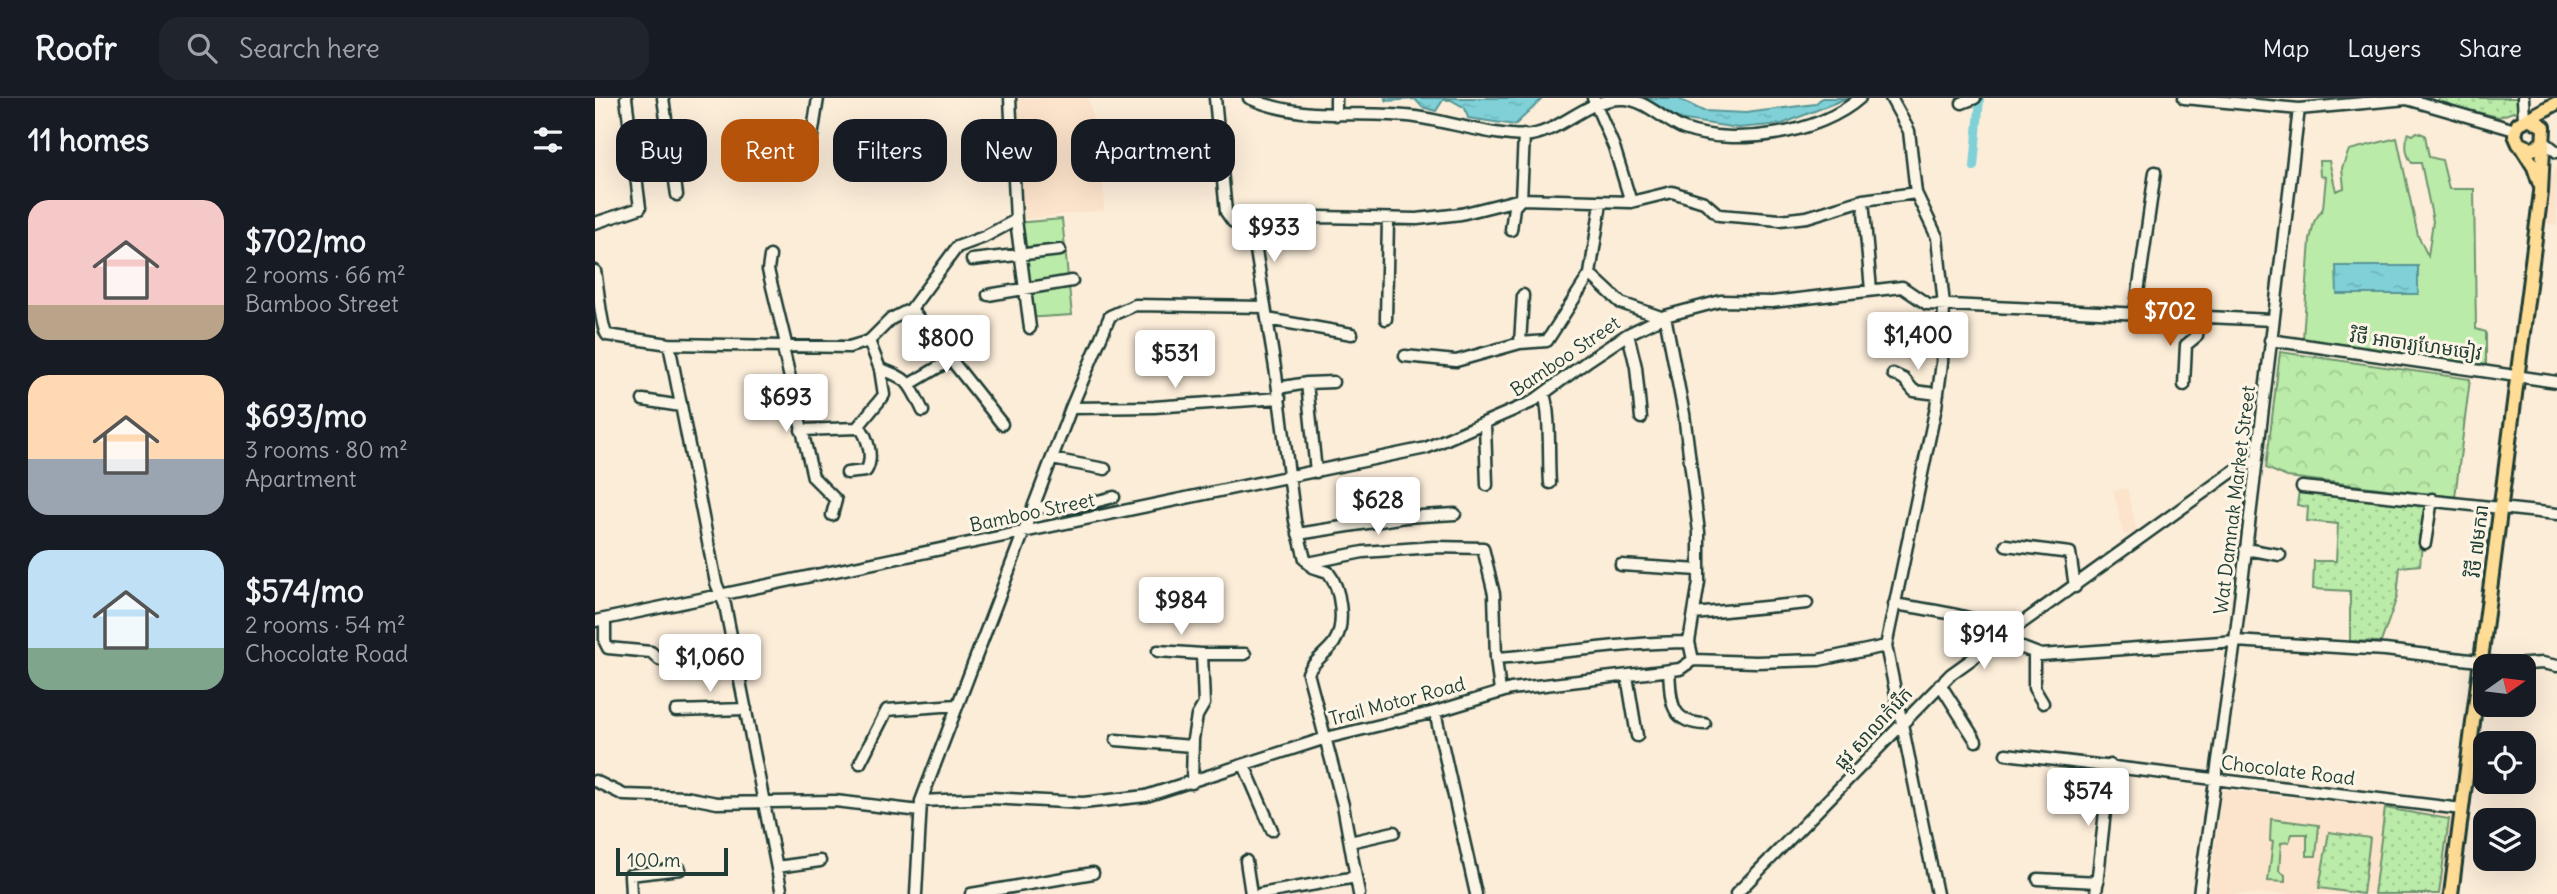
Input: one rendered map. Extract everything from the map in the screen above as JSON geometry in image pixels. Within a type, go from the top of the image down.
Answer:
[{"type":"main road","points":[[2554,105],[2543,127],[2542,142],[2528,149],[2519,145],[2515,130],[2527,119],[2554,105]]},
{"type":"main road","points":[[2527,119],[2543,127]]},
{"type":"main road","name":"វិថី ៧មករា","points":[[2482,654],[2542,192],[2542,142]]},
{"type":"main road","name":"វិថី ៧មករា","points":[[2519,145],[2534,167],[2542,192]]},
{"type":"main road","name":"វិថី ៧មករា","points":[[2451,894],[2474,718]]},
{"type":"street","points":[[595,223],[630,214],[640,208],[626,98]]},
{"type":"street","points":[[663,98],[677,195]]},
{"type":"street","points":[[815,119],[818,98]]},
{"type":"street","points":[[1010,98],[1019,255],[1030,328]]},
{"type":"street","points":[[1215,98],[1226,212],[1237,224],[1252,226],[1320,217],[1388,220],[1461,214],[1521,199],[1631,202],[1672,192],[1705,202],[1719,215],[1780,220],[1807,217],[1863,201],[1916,193]]},
{"type":"street","points":[[1249,98],[1289,112],[1336,107],[1524,135],[1552,128],[1595,100],[1618,99],[1635,101],[1686,130],[1738,137],[1765,135],[1812,124],[1835,115],[1860,98]]},
{"type":"street","points":[[1891,98],[1911,141],[1916,193],[1938,241],[1944,305],[1938,394],[1886,646],[1937,894]]},
{"type":"street","points":[[2185,98],[2299,109],[2407,99],[2515,130]]},
{"type":"street","points":[[2523,98],[2527,119]]},
{"type":"street","points":[[1595,100],[1631,202]]},
{"type":"street","name":"Wat Damnak Market Street","points":[[2199,894],[2235,641],[2299,109]]},
{"type":"street","points":[[1511,230],[1514,207],[1521,199],[1524,135]]},
{"type":"street","points":[[2542,142],[2557,152]]},
{"type":"street","points":[[2543,167],[2557,158]]},
{"type":"street","points":[[2135,314],[2155,172]]},
{"type":"street","points":[[1863,201],[1871,290]]},
{"type":"street","points":[[1405,356],[1456,361],[1520,343],[1547,341],[1590,274],[1601,203]]},
{"type":"street","points":[[595,271],[602,304],[603,330],[607,335],[669,344],[849,347],[869,341],[891,319],[911,309],[924,295],[950,252],[1016,220]]},
{"type":"street","points":[[1387,319],[1388,220]]},
{"type":"street","points":[[1252,226],[1298,534],[1308,563],[1328,572],[1338,591],[1340,625],[1335,641],[1316,660],[1308,673],[1326,737],[1359,894]]},
{"type":"street","points":[[972,260],[1060,250]]},
{"type":"street","points":[[770,256],[768,270],[801,430],[813,477],[836,500],[832,515]]},
{"type":"street","points":[[1590,274],[1621,303],[1663,316],[1684,414],[1699,532],[1699,570],[1689,642],[1693,660]]},
{"type":"street","points":[[988,295],[1072,281]]},
{"type":"street","name":"Bamboo Street","points":[[600,620],[1426,448],[1485,425],[1544,395],[1628,334],[1663,316],[1721,301],[1772,302],[1902,287],[1925,303],[1944,305],[2272,320]]},
{"type":"street","points":[[1520,343],[1523,295]]},
{"type":"street","points":[[916,894],[920,806],[1071,408],[1110,316],[1135,305],[1265,307]]},
{"type":"street","points":[[911,309],[1002,424]]},
{"type":"street","points":[[2184,385],[2186,345],[2197,336],[2199,317]]},
{"type":"street","points":[[1267,319],[1352,334]]},
{"type":"street","points":[[1628,334],[1636,367],[1641,418]]},
{"type":"street","name":"វិថី អាចារ្យហែមចៀវ","points":[[2270,340],[2557,382]]},
{"type":"street","points":[[801,430],[838,431],[859,426],[867,412],[884,395],[880,369],[869,341]]},
{"type":"street","points":[[669,344],[782,894]]},
{"type":"street","points":[[910,384],[952,359]]},
{"type":"street","points":[[880,369],[902,376],[910,384],[923,411]]},
{"type":"street","points":[[1892,374],[1904,379],[1914,391],[1938,394]]},
{"type":"street","points":[[1071,408],[1154,407],[1279,393],[1307,383],[1333,382]]},
{"type":"street","points":[[1307,383],[1316,472]]},
{"type":"street","points":[[1544,395],[1549,406],[1547,443],[1550,483]]},
{"type":"street","points":[[643,400],[681,406]]},
{"type":"street","points":[[1485,425],[1487,485]]},
{"type":"street","points":[[847,473],[866,471],[869,465],[865,433],[859,426]]},
{"type":"street","points":[[1052,459],[1105,468]]},
{"type":"street","name":"ផ្លូវ សាលាកំរើក","points":[[1736,894],[1940,684],[2246,462],[2256,463]]},
{"type":"street","points":[[2302,487],[2557,514]]},
{"type":"street","points":[[1034,507],[1070,508],[1114,498]]},
{"type":"street","points":[[2425,543],[2431,499]]},
{"type":"street","points":[[1298,534],[1405,517],[1455,514]]},
{"type":"street","points":[[2006,545],[2070,553],[2075,587]]},
{"type":"street","points":[[1308,563],[1363,552],[1481,547],[1487,556],[1494,594],[1500,692]]},
{"type":"street","points":[[2245,549],[2280,555]]},
{"type":"street","points":[[1621,565],[1699,570]]},
{"type":"street","points":[[1694,614],[1807,603]]},
{"type":"street","points":[[1894,604],[1929,609],[1997,626],[2034,653],[2235,641],[2385,650],[2473,661]]},
{"type":"street","points":[[600,620],[608,648],[646,651],[656,654],[660,660]]},
{"type":"street","points":[[1496,659],[1550,656],[1622,644],[1689,642]]},
{"type":"street","name":"Trail Motor Road","points":[[595,781],[624,795],[686,797],[717,803],[835,802],[920,806],[958,797],[1104,803],[1156,794],[1326,737],[1435,712],[1500,692],[1569,680],[1685,668],[1693,660],[1819,660],[1886,646]]},
{"type":"street","points":[[1158,651],[1245,654]]},
{"type":"street","points":[[2034,653],[2034,688],[2043,703]]},
{"type":"street","points":[[1192,783],[1192,746],[1197,716],[1204,704],[1202,654]]},
{"type":"street","points":[[2536,665],[2557,666]]},
{"type":"street","points":[[1669,670],[1672,701],[1678,717],[1688,723],[1705,724]]},
{"type":"street","points":[[1627,676],[1637,736]]},
{"type":"street","points":[[1940,684],[1976,741]]},
{"type":"street","points":[[860,762],[887,710],[957,705]]},
{"type":"street","points":[[676,711],[746,709]]},
{"type":"street","points":[[1435,712],[1476,894]]},
{"type":"street","points":[[1116,740],[1192,746]]},
{"type":"street","name":"Chocolate Road","points":[[2006,754],[2462,810]]},
{"type":"street","points":[[1244,765],[1272,830]]},
{"type":"street","points":[[2096,894],[2110,765]]},
{"type":"street","points":[[1350,842],[1394,832]]},
{"type":"street","points":[[1246,861],[1251,894]]},
{"type":"street","points":[[777,867],[820,862]]},
{"type":"street","points":[[631,894],[630,875],[680,869]]},
{"type":"street","points":[[971,894],[1093,873]]},
{"type":"street","points":[[1260,894],[1356,877]]},
{"type":"street","points":[[2038,879],[2098,882]]},
{"type":"shaded area","points":[[1011,98],[1088,98],[1094,119],[1071,119],[1071,182],[1103,182],[1104,210],[1024,219],[1020,182],[1057,182],[1057,119],[1013,119]]},
{"type":"shaded area","points":[[2557,165],[2557,225],[2546,223],[2550,181]]},
{"type":"shaded area","points":[[2127,488],[2137,532],[2124,535],[2113,491]]},
{"type":"shaded area","points":[[2222,790],[2455,816],[2445,894],[2209,894]]},
{"type":"green space","points":[[2439,98],[2517,98],[2519,110],[2499,117],[2437,103]]},
{"type":"green space","points":[[2417,132],[2425,135],[2429,157],[2442,160],[2449,189],[2474,189],[2476,329],[2486,332],[2486,371],[2421,355],[2303,339],[2310,240],[2314,222],[2323,208],[2326,177],[2320,176],[2319,161],[2329,161],[2336,191],[2344,188],[2342,168],[2349,150],[2397,138],[2418,236],[2428,256],[2433,221],[2421,163],[2412,163],[2406,149],[2408,133],[2413,135]]},
{"type":"green space","points":[[1062,219],[1072,315],[1024,318],[1015,223]]},
{"type":"green space","points":[[2280,352],[2470,379],[2455,497],[2287,477],[2266,468]]},
{"type":"green space","points":[[2299,491],[2426,502],[2420,565],[2400,567],[2397,597],[2381,642],[2350,641],[2350,591],[2313,589],[2314,561],[2336,561],[2338,524],[2307,521],[2308,507],[2297,505]]},
{"type":"green space","points":[[2385,808],[2449,819],[2439,894],[2374,894]]},
{"type":"green space","points":[[2271,819],[2319,825],[2316,856],[2307,856],[2307,834],[2292,834],[2289,842],[2281,843],[2279,871],[2285,875],[2285,882],[2268,881],[2273,842],[2270,841]]},
{"type":"green space","points":[[2329,832],[2370,838],[2363,894],[2319,888]]},
{"type":"water","points":[[1385,98],[1543,98],[1515,125],[1468,118],[1465,108],[1451,100],[1443,100],[1436,111],[1422,107],[1415,99],[1387,101]]},
{"type":"water","points":[[1644,98],[1677,98],[1703,111],[1746,113],[1815,104],[1822,98],[1847,98],[1782,124],[1738,128],[1678,119]]},
{"type":"water","points":[[2336,266],[2418,266],[2418,294],[2337,294]]},
{"type":"waterway","points":[[1974,167],[1980,98]]}]
